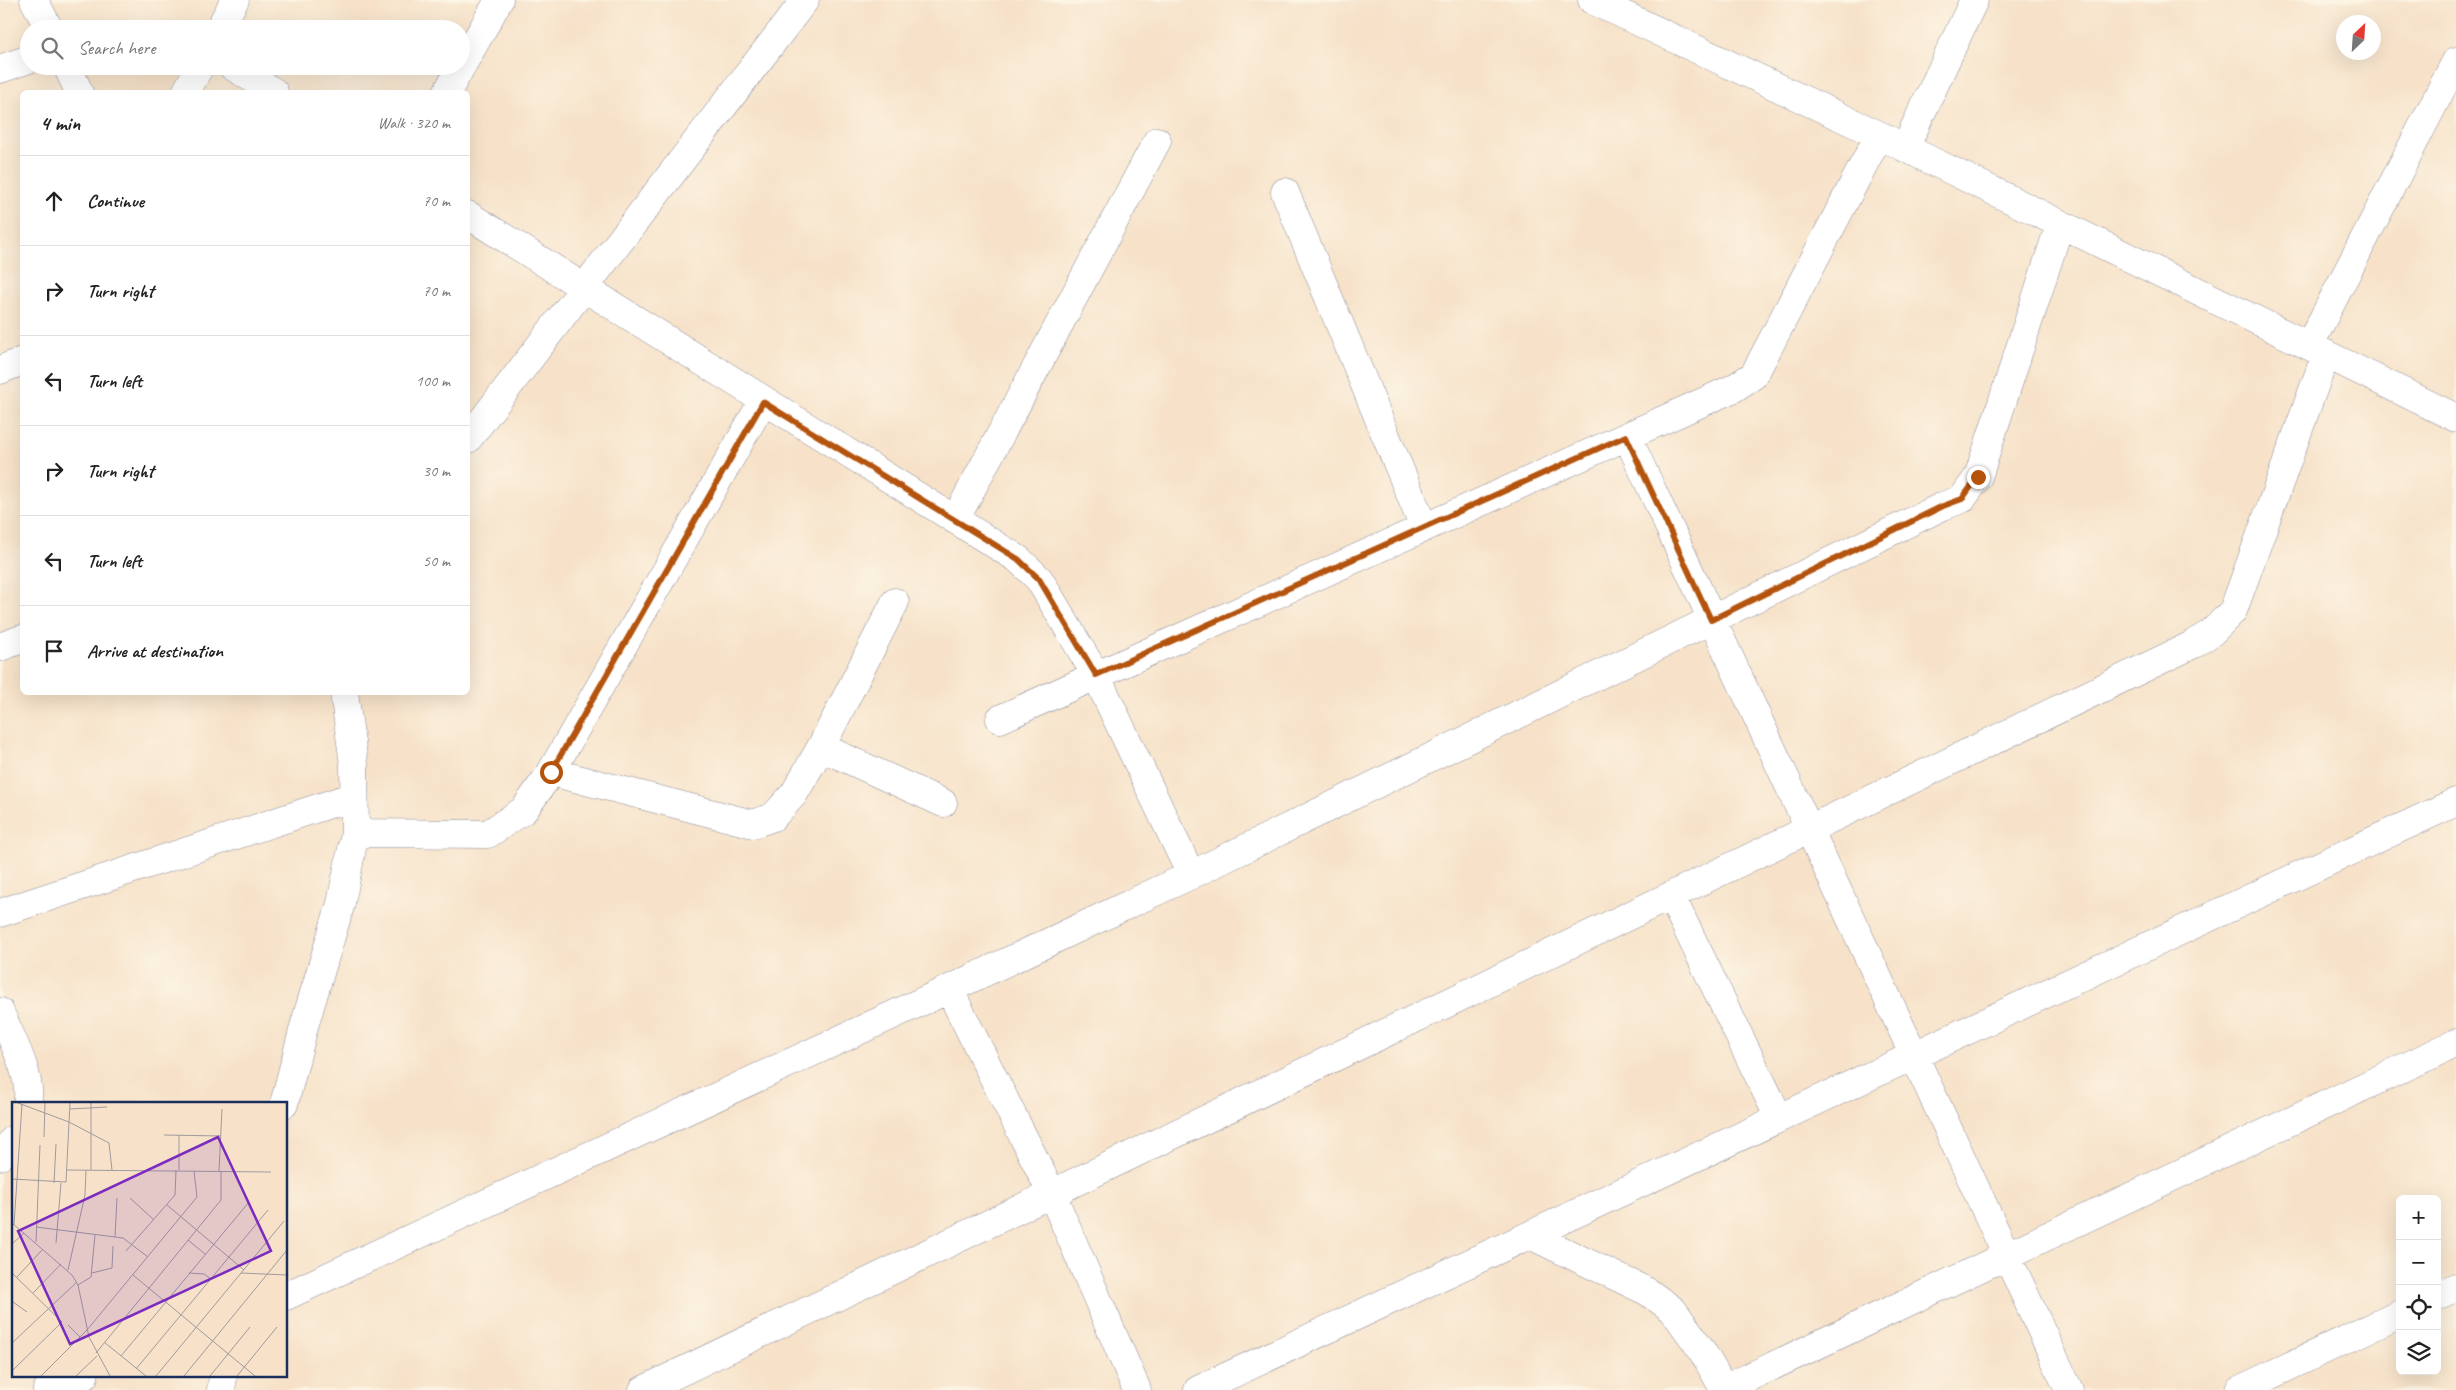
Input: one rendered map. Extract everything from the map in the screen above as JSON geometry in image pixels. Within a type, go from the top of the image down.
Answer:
[{"type":"street","points":[[34,0],[44,20]]},
{"type":"street","points":[[225,20],[235,0]]},
{"type":"street","points":[[470,52],[500,0]]},
{"type":"street","points":[[470,436],[805,0]]},
{"type":"street","points":[[1592,0],[1879,135],[2456,418]]},
{"type":"street","points":[[1905,148],[1974,0]]},
{"type":"street","points":[[643,1390],[2194,644],[2212,632],[2233,611],[2318,350],[2456,61]]},
{"type":"street","points":[[0,69],[20,62]]},
{"type":"street","points":[[71,75],[78,90]]},
{"type":"street","points":[[187,90],[195,75]]},
{"type":"street","points":[[247,75],[271,90]]},
{"type":"street","points":[[448,90],[457,75]]},
{"type":"street","points":[[1000,719],[1734,388],[1754,375],[1879,135]]},
{"type":"street","points":[[955,520],[1157,141]]},
{"type":"street","points":[[1285,192],[1424,528]]},
{"type":"street","points":[[470,216],[763,402],[1018,559],[1031,570],[1039,579],[1096,675],[1191,875]]},
{"type":"street","points":[[288,1295],[1191,875],[1943,506],[1962,499],[1978,477],[2060,224]]},
{"type":"street","points":[[0,370],[20,362]]},
{"type":"street","points":[[355,833],[488,834],[524,810],[551,772],[763,402]]},
{"type":"street","points":[[1626,436],[2069,1390]]},
{"type":"street","points":[[551,772],[753,824],[773,817],[794,794],[821,747],[895,602]]},
{"type":"street","points":[[0,647],[20,640]]},
{"type":"street","points":[[285,1102],[305,1023],[341,902],[355,833],[354,764],[344,695]]},
{"type":"street","points":[[821,747],[943,802]]},
{"type":"street","points":[[0,913],[354,796]]},
{"type":"street","points":[[1198,1390],[2456,802]]},
{"type":"street","points":[[1671,896],[1779,1118]]},
{"type":"street","points":[[949,989],[1052,1194],[1137,1390]]},
{"type":"street","points":[[0,1012],[23,1069],[29,1097],[28,1102]]},
{"type":"street","points":[[1530,1234],[1648,1292],[1673,1310],[1701,1350],[1723,1389],[2456,1043]]},
{"type":"street","points":[[0,1156],[12,1141]]},
{"type":"street","points":[[2441,1294],[2456,1287]]},
{"type":"street","points":[[2239,1390],[2396,1316]]},
{"type":"street","points":[[47,1390],[79,1378]]},
{"type":"route","points":[[551,772],[763,402],[1018,559],[1039,579],[1096,675],[1626,436],[1711,620],[1943,506],[1962,499],[1978,477]]}]
